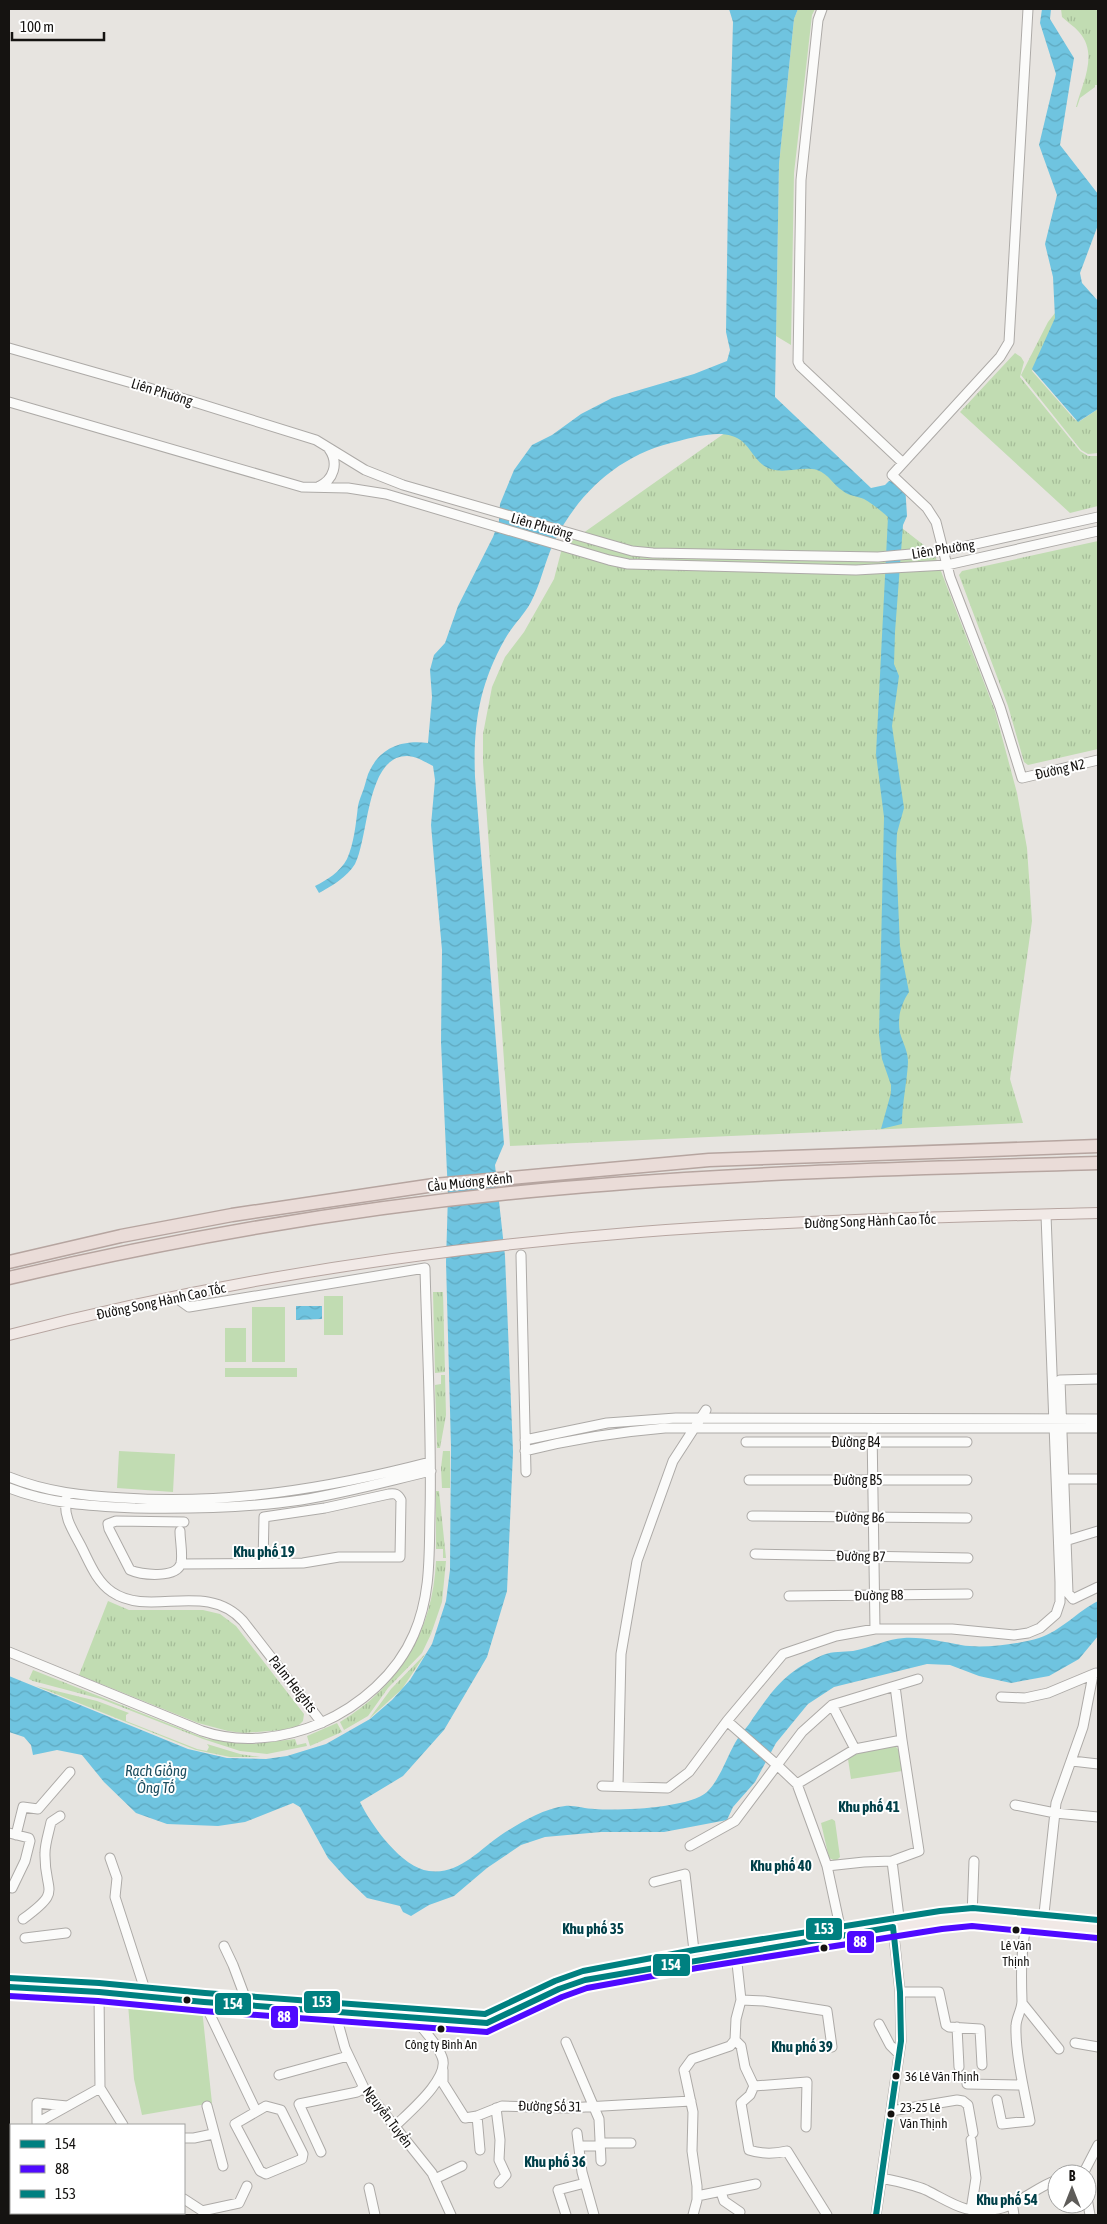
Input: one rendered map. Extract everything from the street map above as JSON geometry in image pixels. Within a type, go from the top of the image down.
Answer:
[{"type":"highway","name":"Cầu Mương Kênh","points":[[9,1262],[121,1236],[232,1215],[434,1185],[709,1160],[1098,1146]]},
{"type":"highway","name":"Cầu Mương Kênh","points":[[9,1278],[124,1251],[236,1230],[436,1201],[562,1188],[710,1177],[802,1172],[1098,1163]]},
{"type":"main road","name":"Đường Song Hành Cao Tốc","points":[[9,1335],[175,1297],[314,1271],[438,1254],[642,1232],[761,1225],[1098,1213]]},
{"type":"main road","points":[[9,1987],[99,1992],[416,2019],[487,2023],[559,1989],[584,1980],[695,1959],[736,1954],[896,1926],[972,1917],[1098,1928]]},
{"type":"street","points":[[822,9],[818,20],[801,180],[798,362],[903,463]]},
{"type":"street","points":[[947,565],[939,530],[931,513],[892,475],[1000,357],[1009,342],[1028,9]]},
{"type":"street","name":"Liên Phường","points":[[9,348],[146,387],[316,440],[377,476],[436,495],[612,546],[653,553],[878,557],[944,551],[1098,517]]},
{"type":"street","name":"Liên Phường","points":[[9,402],[298,486],[373,491],[609,560],[654,566],[846,570],[947,565],[1094,532]]},
{"type":"street","points":[[315,488],[327,482],[334,471],[334,458],[328,447]]},
{"type":"street","points":[[1003,538],[1006,552]]},
{"type":"street","name":"Đường N2","points":[[947,565],[1000,707],[1022,778],[1098,760]]},
{"type":"street","points":[[602,1786],[668,1788],[689,1772],[727,1721],[784,1654],[836,1636],[875,1629],[952,1629],[1014,1635],[1040,1628],[1056,1614],[1060,1602],[1058,1424],[1046,1215]]},
{"type":"street","points":[[522,1255],[526,1472]]},
{"type":"street","points":[[175,1297],[189,1307],[425,1268],[431,1466],[428,1585],[414,1634],[399,1659],[376,1687],[349,1708],[322,1723]]},
{"type":"street","points":[[1098,1380],[1060,1380],[1058,1424],[1064,1479],[1065,1541],[1069,1596],[1073,1599],[1098,1587]]},
{"type":"street","points":[[618,1786],[621,1654],[637,1561],[673,1461],[703,1414]]},
{"type":"street","points":[[525,1440],[607,1423],[703,1414],[1058,1424],[1098,1428]]},
{"type":"street","points":[[525,1451],[562,1441],[602,1434],[694,1427],[872,1428],[1058,1424],[1098,1419]]},
{"type":"street","points":[[872,1428],[875,1629]]},
{"type":"street","name":"Đường B4","points":[[746,1442],[966,1442]]},
{"type":"street","points":[[9,1490],[28,1495],[66,1499],[148,1500],[180,1504],[249,1506],[302,1500],[431,1466]]},
{"type":"street","points":[[9,1477],[66,1499]]},
{"type":"street","points":[[1064,1479],[1098,1479]]},
{"type":"street","name":"Đường B5","points":[[749,1480],[967,1480]]},
{"type":"street","points":[[181,1564],[304,1563],[340,1557],[400,1557],[401,1500],[394,1493],[325,1508],[264,1517],[263,1563]]},
{"type":"street","name":"Palm Heights","points":[[9,1652],[214,1735],[238,1738],[264,1738],[298,1732],[322,1723],[243,1621],[230,1609],[208,1601],[132,1600],[112,1592],[100,1580],[65,1515],[66,1499]]},
{"type":"street","points":[[180,1504],[181,1564],[175,1571],[169,1574],[137,1573],[130,1570],[108,1524],[116,1522],[180,1525]]},
{"type":"street","name":"Đường B6","points":[[752,1516],[967,1518]]},
{"type":"street","points":[[1065,1541],[1098,1531]]},
{"type":"street","name":"Đường B7","points":[[755,1554],[968,1558]]},
{"type":"street","name":"Đường B8","points":[[789,1596],[968,1594]]},
{"type":"street","points":[[1001,1697],[1024,1698],[1048,1693],[1096,1673],[1094,1699],[1086,1727],[1060,1807],[1055,1813],[1042,1923]]},
{"type":"street","points":[[690,1846],[735,1821],[802,1732],[832,1705],[918,1679]]},
{"type":"street","points":[[827,1866],[892,1861],[919,1851],[902,1740],[896,1686]]},
{"type":"street","points":[[832,1705],[855,1749]]},
{"type":"street","points":[[727,1721],[797,1784],[827,1866],[842,1936]]},
{"type":"street","points":[[797,1784],[855,1749],[902,1740]]},
{"type":"street","points":[[1074,1762],[1098,1764]]},
{"type":"street","points":[[12,1888],[25,1861],[30,1841],[29,1838],[12,1834],[23,1807],[38,1809],[70,1772]]},
{"type":"street","points":[[1014,1805],[1055,1813],[1098,1817]]},
{"type":"street","points":[[23,1919],[47,1899],[51,1888],[46,1867],[45,1851],[51,1822],[60,1816]]},
{"type":"street","points":[[110,1858],[117,1878],[115,1897],[147,1996]]},
{"type":"street","points":[[876,2215],[901,2041],[892,1861]]},
{"type":"street","points":[[972,1917],[974,1861]]},
{"type":"street","points":[[654,1882],[685,1874],[695,1959]]},
{"type":"street","points":[[997,2100],[1002,2124],[1009,2125],[1030,2121],[1023,2085],[1016,2025],[1022,2003],[1022,1944],[1027,1921]]},
{"type":"street","points":[[25,1938],[66,1934]]},
{"type":"street","points":[[224,1946],[248,2005]]},
{"type":"street","points":[[693,2215],[697,2196],[692,2151],[693,2112],[684,2070],[692,2059],[730,2046],[735,2040],[736,2019],[741,2000],[736,1954]]},
{"type":"street","points":[[99,1992],[100,2088],[122,2124]]},
{"type":"street","points":[[900,1992],[939,1992],[946,2025],[957,2028],[980,2029],[982,2065]]},
{"type":"street","points":[[741,2000],[764,2001],[827,2011],[832,2047]]},
{"type":"street","points":[[204,2002],[256,2111]]},
{"type":"street","points":[[1022,2003],[1059,2049]]},
{"type":"street","name":"Nguyễn Tuyển","points":[[336,2012],[348,2056],[364,2088],[435,2179],[450,2215]]},
{"type":"street","points":[[416,2019],[443,2058],[443,2083],[465,2118],[477,2116],[480,2150]]},
{"type":"street","points":[[879,2024],[890,2046],[899,2054]]},
{"type":"street","points":[[957,2028],[958,2067]]},
{"type":"street","points":[[735,2040],[741,2046],[745,2067],[754,2086],[750,2095],[742,2103],[749,2150],[758,2153],[787,2151],[827,2215]]},
{"type":"street","points":[[566,2042],[599,2119],[601,2161]]},
{"type":"street","points":[[1075,2043],[1098,2048]]},
{"type":"street","points":[[278,2075],[348,2056]]},
{"type":"street","points":[[394,2127],[421,2101],[443,2070]]},
{"type":"street","points":[[754,2086],[808,2082],[806,2127]]},
{"type":"street","points":[[967,2084],[1023,2085]]},
{"type":"street","points":[[67,2106],[100,2088]]},
{"type":"street","points":[[321,2152],[299,2104],[357,2092],[364,2088]]},
{"type":"street","points":[[891,2112],[964,2100],[968,2105],[976,2178],[971,2210]]},
{"type":"street","name":"Đường Số 31","points":[[477,2116],[502,2106],[594,2107],[691,2101]]},
{"type":"street","points":[[207,2106],[222,2166]]},
{"type":"street","points":[[266,2106],[281,2110],[304,2154],[302,2159],[266,2174],[260,2171],[235,2124],[256,2111],[266,2106]]},
{"type":"street","points":[[496,2108],[500,2140],[499,2160],[506,2175],[499,2183]]},
{"type":"street","points":[[577,2132],[585,2183],[594,2215]]},
{"type":"street","points":[[185,2138],[213,2134]]},
{"type":"street","points":[[579,2146],[631,2142]]},
{"type":"street","points":[[1088,2164],[1098,2145]]},
{"type":"street","points":[[435,2179],[462,2166]]},
{"type":"street","points":[[881,2178],[907,2183],[926,2190],[948,2204],[971,2210],[1000,2209],[1047,2185]]},
{"type":"street","points":[[566,2215],[558,2190],[585,2183]]},
{"type":"street","points":[[697,2196],[756,2184]]},
{"type":"street","points":[[185,2201],[206,2213],[239,2203],[244,2188],[247,2186]]},
{"type":"street","points":[[369,2188],[375,2215]]},
{"type":"street","points":[[721,2192],[724,2201],[740,2212]]},
{"type":"street","points":[[1012,2202],[1014,2215]]},
{"type":"green space","points":[[798,9],[815,9],[812,15],[794,173],[791,345],[776,336],[779,164],[794,19]]},
{"type":"green space","points":[[1061,9],[1098,9],[1098,85],[1095,85],[1095,87],[1080,98],[1077,107],[1087,69],[1088,50],[1079,32],[1062,17]]},
{"type":"green space","points":[[1055,313],[1055,321],[1032,371],[1075,420],[1080,421],[1098,409],[1098,453],[1088,454],[1081,450],[1021,375],[1048,322]]},
{"type":"green space","points":[[1015,353],[1024,362],[1020,377],[1080,451],[1088,456],[1098,456],[1098,506],[1070,513],[960,412]]},
{"type":"green space","points":[[764,410],[898,525],[934,553],[995,711],[1017,793],[1027,848],[1032,921],[1010,1079],[1023,1123],[510,1146],[483,762],[483,734],[492,687],[505,657],[524,632],[554,579],[562,548],[756,411]]},
{"type":"green space","points":[[1098,541],[1098,749],[1028,765],[1024,762],[1008,706],[959,575],[962,571]]},
{"type":"green space","points":[[433,1292],[443,1292],[445,1372],[435,1373]]},
{"type":"green space","points":[[324,1296],[343,1296],[343,1335],[324,1335]]},
{"type":"green space","points":[[252,1307],[285,1307],[285,1362],[252,1362]]},
{"type":"green space","points":[[225,1328],[246,1328],[246,1362],[225,1362]]},
{"type":"green space","points":[[225,1368],[297,1368],[297,1377],[225,1377]]},
{"type":"green space","points":[[441,1375],[445,1375],[446,1415],[440,1448],[437,1448],[435,1385],[441,1384]]},
{"type":"green space","points":[[119,1451],[175,1454],[173,1492],[117,1488]]},
{"type":"green space","points":[[443,1451],[450,1451],[450,1488],[442,1488],[441,1468]]},
{"type":"green space","points":[[436,1491],[439,1491],[446,1558],[443,1558],[443,1549],[436,1549]]},
{"type":"green space","points":[[436,1561],[446,1561],[442,1602],[422,1653],[388,1688],[368,1716],[344,1730],[340,1722],[361,1708],[380,1691],[409,1654],[420,1633],[428,1610]]},
{"type":"green space","points":[[108,1601],[129,1610],[203,1610],[220,1614],[236,1626],[304,1714],[303,1721],[298,1726],[282,1730],[243,1733],[228,1731],[198,1723],[79,1675]]},
{"type":"green space","points":[[426,1653],[402,1689],[369,1719],[391,1689]]},
{"type":"green space","points":[[33,1670],[207,1739],[251,1744],[295,1739],[297,1745],[306,1743],[307,1746],[267,1754],[240,1751],[203,1739],[101,1699],[33,1681],[29,1679]]},
{"type":"green space","points":[[36,1686],[97,1701],[129,1713],[126,1715],[126,1721],[197,1749],[207,1751],[209,1747],[207,1744],[240,1754],[260,1757],[230,1757],[196,1750]]},
{"type":"green space","points":[[337,1723],[342,1732],[310,1746],[307,1736]]},
{"type":"green space","points":[[894,1745],[899,1750],[902,1771],[851,1779],[848,1759],[860,1752]]},
{"type":"green space","points":[[832,1819],[835,1821],[840,1857],[836,1861],[829,1858],[821,1823]]},
{"type":"green space","points":[[128,2004],[202,2009],[212,2103],[142,2115],[134,2079]]},
{"type":"water","name":"Rạch Giồng Ông Tố","points":[[729,9],[798,9],[794,19],[779,164],[775,397],[871,488],[885,485],[889,481],[905,484],[907,516],[903,525],[894,664],[899,676],[892,726],[904,808],[897,833],[896,855],[900,946],[909,992],[899,1017],[900,1033],[908,1058],[902,1124],[881,1129],[891,1093],[891,1085],[882,1059],[879,1035],[884,817],[876,754],[888,517],[864,499],[845,493],[825,474],[817,470],[776,470],[765,466],[744,443],[732,436],[706,435],[658,447],[639,455],[605,476],[576,506],[564,523],[551,549],[531,602],[508,634],[496,656],[479,706],[475,740],[475,777],[504,1144],[495,1165],[505,1256],[513,1452],[507,1591],[487,1657],[444,1730],[403,1776],[360,1802],[388,1844],[408,1862],[429,1871],[450,1869],[468,1860],[501,1835],[524,1821],[556,1808],[568,1806],[606,1810],[637,1809],[686,1802],[707,1792],[719,1775],[737,1740],[768,1697],[790,1674],[823,1655],[860,1650],[904,1638],[926,1639],[970,1646],[990,1646],[1021,1642],[1047,1635],[1098,1601],[1098,1636],[1079,1659],[1049,1676],[1011,1683],[979,1676],[950,1665],[927,1664],[834,1687],[808,1704],[776,1743],[755,1782],[733,1807],[727,1820],[664,1832],[601,1832],[545,1837],[521,1845],[487,1868],[454,1896],[429,1905],[411,1916],[403,1912],[400,1906],[367,1898],[345,1877],[328,1858],[300,1807],[293,1803],[245,1822],[218,1826],[167,1824],[136,1813],[104,1782],[82,1755],[57,1750],[33,1755],[31,1745],[24,1737],[9,1732],[9,1676],[188,1749],[227,1758],[266,1759],[287,1756],[326,1744],[370,1719],[392,1700],[410,1680],[432,1644],[446,1601],[450,1570],[451,1447],[446,1262],[448,1194],[441,1042],[442,950],[431,825],[435,780],[433,766],[417,758],[407,756],[394,760],[384,769],[376,783],[360,852],[355,864],[344,877],[319,893],[315,886],[333,875],[347,859],[353,840],[359,802],[368,774],[375,762],[394,746],[419,742],[428,743],[432,697],[430,670],[434,655],[445,643],[458,606],[493,537],[499,521],[500,504],[514,470],[532,445],[552,435],[581,414],[612,398],[694,374],[727,361],[730,350],[726,332],[733,22]]},
{"type":"water","points":[[1042,9],[1051,9],[1050,19],[1074,58],[1060,145],[1098,194],[1098,225],[1080,273],[1082,283],[1098,301],[1098,409],[1078,422],[1032,369],[1055,318],[1053,277],[1045,244],[1057,195],[1039,145],[1056,74],[1040,23]]},
{"type":"water","points":[[296,1306],[322,1306],[322,1319],[296,1320]]},
{"type":"transit line","name":"153","points":[[9,1978],[99,1983],[485,2014],[555,1981],[583,1971],[694,1950],[940,1911],[973,1908],[1098,1920]]},
{"type":"transit line","name":"88","points":[[9,1996],[98,2001],[203,2011],[487,2032],[562,1997],[587,1988],[697,1968],[942,1929],[972,1926],[1097,1938]]},
{"type":"transit line","name":"154","points":[[9,1987],[99,1992],[204,2002],[487,2023],[559,1989],[585,1980],[893,1927]]},
{"type":"transit line","name":"154","points":[[876,2215],[901,2041],[900,1992],[893,1927]]},
{"type":"place","name":"Lê Văn Thịnh","points":[[1016,1930]]},
{"type":"place","name":"Công ty Bình An","points":[[441,2029]]},
{"type":"place","name":"36 Lê Văn Thịnh","points":[[896,2076]]},
{"type":"place","name":"23-25 Lê Văn Thịnh","points":[[891,2114]]},
{"type":"district","name":"Khu phố 19","points":[[264,1551]]},
{"type":"district","name":"Khu phố 41","points":[[869,1806]]},
{"type":"district","name":"Khu phố 40","points":[[781,1865]]},
{"type":"district","name":"Khu phố 35","points":[[593,1928]]},
{"type":"district","name":"Khu phố 39","points":[[802,2046]]},
{"type":"district","name":"Khu phố 36","points":[[555,2161]]},
{"type":"district","name":"Khu phố 54","points":[[1007,2199]]}]
